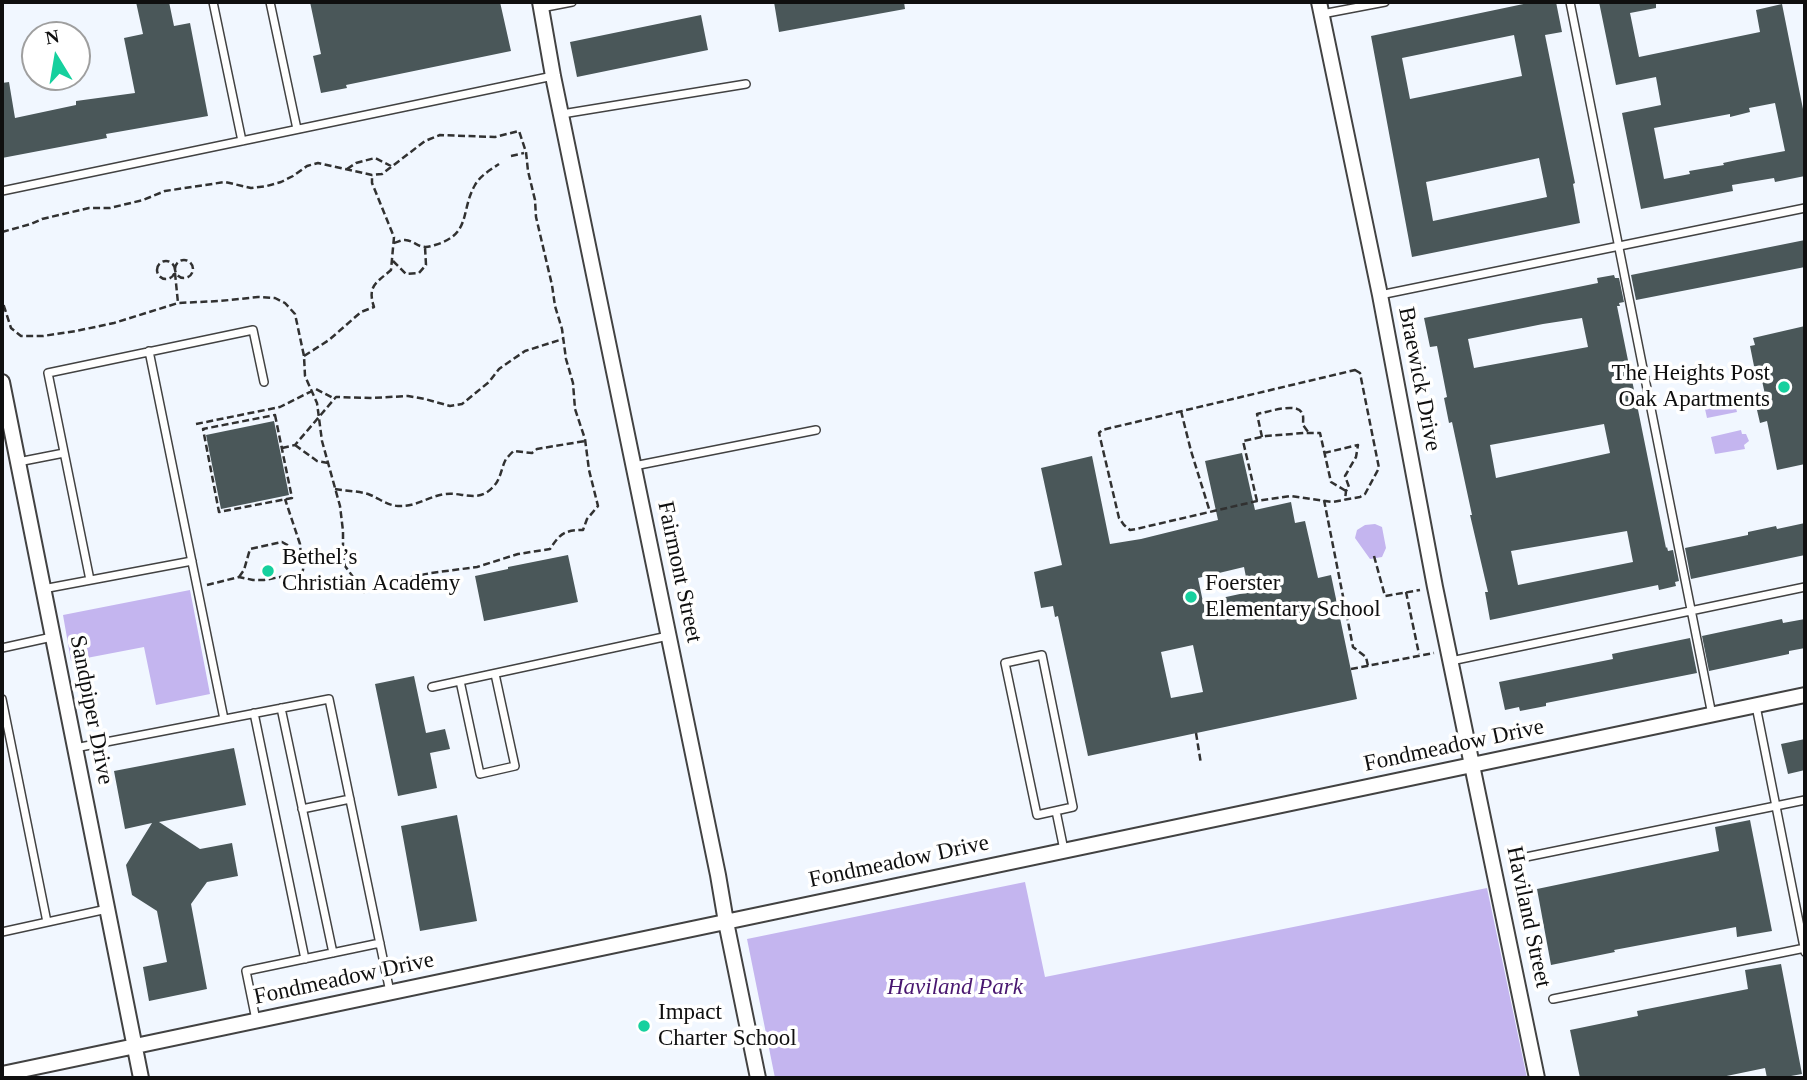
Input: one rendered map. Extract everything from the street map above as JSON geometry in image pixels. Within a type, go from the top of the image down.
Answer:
[{"type":"street","name":"Fairmont Street","points":[[541,5],[553,76],[716,862],[758,1078]]},
{"type":"street","name":"Braewick Drive","points":[[1321,8],[1380,295],[1435,587],[1474,765]]},
{"type":"street","name":"Sandpiper Drive","points":[[2,382],[141,1078]]},
{"type":"street","name":"Fondmeadow Drive","points":[[2,1074],[1805,695]]},
{"type":"street","name":"Haviland Street","points":[[1474,765],[1538,1078]]},
{"type":"lane","points":[[213,2],[242,141]]},
{"type":"lane","points":[[271,2],[297,130]]},
{"type":"lane","points":[[1321,8],[1385,2]]},
{"type":"lane","points":[[1570,2],[1712,715]]},
{"type":"lane","points":[[541,5],[568,3]]},
{"type":"lane","points":[[2,191],[553,76]]},
{"type":"lane","points":[[561,115],[746,84]]},
{"type":"lane","points":[[1380,295],[1805,208]]},
{"type":"lane","points":[[90,580],[48,373],[253,330],[264,382]]},
{"type":"lane","points":[[149,352],[224,719]]},
{"type":"lane","points":[[634,466],[816,430]]},
{"type":"lane","points":[[18,462],[64,453]]},
{"type":"lane","points":[[43,589],[192,561]]},
{"type":"lane","points":[[1450,655],[1691,611],[1805,587]]},
{"type":"lane","points":[[432,687],[669,636]]},
{"type":"lane","points":[[2,648],[53,637]]},
{"type":"lane","points":[[1042,655],[1073,807],[1056,811],[1037,815],[1005,663],[1042,655]]},
{"type":"lane","points":[[460,681],[480,774],[514,766],[495,674]]},
{"type":"lane","points":[[2,699],[47,922]]},
{"type":"lane","points":[[75,748],[329,699],[390,992]]},
{"type":"lane","points":[[1553,999],[1805,949],[1756,706]]},
{"type":"lane","points":[[281,708],[332,953]]},
{"type":"lane","points":[[254,713],[305,959]]},
{"type":"lane","points":[[302,809],[350,799]]},
{"type":"lane","points":[[1526,857],[1805,800]]},
{"type":"lane","points":[[1056,811],[1064,851]]},
{"type":"lane","points":[[2,932],[108,909]]},
{"type":"lane","points":[[256,1020],[246,971],[380,943]]},
{"type":"path","points":[[2,232],[89,208],[110,208],[143,200],[165,191],[225,183],[251,188],[267,186],[281,182],[307,166],[318,163],[372,175],[382,174],[425,141],[440,135],[495,137],[519,131],[526,152],[536,217],[573,383],[575,409],[585,441],[598,506],[587,519],[583,530],[569,530],[559,536],[550,550],[518,554],[477,567],[402,579],[364,592],[345,566],[340,506],[321,441],[320,416],[305,376],[304,356],[295,314],[285,303],[258,297],[178,303],[114,323],[43,336],[21,336],[11,328],[2,300],[2,286]]},
{"type":"path","points":[[510,156],[526,152]]},
{"type":"path","points":[[347,169],[356,163],[375,158],[391,166]]},
{"type":"path","points":[[394,243],[405,240],[421,248],[435,246],[453,238],[461,228],[475,186],[486,172],[499,164]]},
{"type":"path","points":[[304,356],[329,340],[361,312],[374,307],[370,296],[374,285],[391,270],[394,237],[372,183],[372,175]]},
{"type":"path","points":[[393,261],[407,274],[419,273],[426,265],[425,247]]},
{"type":"path","points":[[175,273],[186,278],[193,272],[193,266],[187,261],[181,261],[175,273],[162,278],[158,274],[158,265],[168,261],[173,265],[175,273],[178,303]]},
{"type":"path","points":[[282,448],[295,445],[336,397],[408,397],[450,406],[462,404],[489,382],[499,369],[525,351],[563,339]]},
{"type":"path","points":[[1356,370],[1360,373],[1379,468],[1360,498],[1332,502],[1290,495],[1130,530],[1119,518],[1099,433],[1102,430],[1181,411],[1356,370]]},
{"type":"path","points":[[196,424],[280,407],[316,389],[335,399]]},
{"type":"path","points":[[1262,437],[1257,414],[1293,407],[1300,410],[1303,425],[1309,433]]},
{"type":"path","points":[[1181,411],[1209,512]]},
{"type":"path","points":[[275,415],[292,498],[285,499],[219,512],[203,429],[275,415]]},
{"type":"path","points":[[1257,501],[1243,441],[1262,437],[1320,433],[1331,482],[1346,491]]},
{"type":"path","points":[[335,489],[364,493],[386,504],[401,506],[416,505],[443,494],[469,497],[483,495],[493,488],[506,459],[514,451],[532,453],[537,449],[585,441]]},
{"type":"path","points":[[295,445],[317,461],[328,463]]},
{"type":"path","points":[[1324,453],[1358,445],[1356,457],[1345,476],[1349,487],[1345,500]]},
{"type":"path","points":[[197,587],[239,577],[264,580],[302,573],[304,569],[300,544],[285,499]]},
{"type":"path","points":[[1324,500],[1353,647],[1366,657],[1368,666]]},
{"type":"path","points":[[239,577],[250,549],[282,542],[300,552]]},
{"type":"path","points":[[1374,556],[1385,596],[1435,587]]},
{"type":"path","points":[[1406,592],[1419,656]]},
{"type":"path","points":[[1351,669],[1419,656],[1450,655]]},
{"type":"path","points":[[1196,733],[1201,764]]},
{"type":"green space","points":[[1733,394],[1741,400],[1740,406],[1736,408],[1737,412],[1707,418],[1703,400]]},
{"type":"green space","points":[[1741,430],[1749,441],[1744,445],[1745,449],[1715,454],[1711,437]]},
{"type":"green space","points":[[1375,524],[1382,527],[1386,548],[1382,557],[1370,559],[1355,538],[1357,530],[1365,525]]},
{"type":"green space","points":[[190,590],[210,694],[156,705],[144,647],[71,661],[63,615]]},
{"type":"green space","name":"Haviland Park","points":[[1025,882],[1045,977],[1487,888],[1527,1078],[775,1078],[747,939]]},
{"type":"building","points":[[136,2],[169,2],[174,26],[190,23],[208,116],[106,134],[107,138],[2,158],[2,83],[9,82],[15,118],[76,105],[76,101],[135,93],[124,38],[143,34]]},
{"type":"building","points":[[310,2],[500,2],[511,51],[346,85],[347,88],[321,93],[313,56],[321,54]]},
{"type":"building","points":[[774,2],[904,2],[905,9],[779,32]]},
{"type":"building","points":[[1533,2],[1556,2],[1562,32],[1545,35],[1575,183],[1573,184],[1580,223],[1412,257],[1371,36]],"holes":[[[1514,35],[1522,76],[1410,99],[1402,58]],[[1539,158],[1547,197],[1433,221],[1426,182]]]},
{"type":"building","points":[[1599,2],[1656,2],[1656,8],[1630,13],[1639,57],[1760,32],[1756,10],[1782,4],[1805,119],[1805,176],[1775,182],[1774,178],[1732,185],[1733,191],[1641,209],[1622,113],[1661,105],[1656,77],[1616,85]],"holes":[[[1775,103],[1785,151],[1723,163],[1724,165],[1689,171],[1690,174],[1664,179],[1654,128],[1730,114],[1730,117],[1750,112],[1749,108]]]},
{"type":"building","points":[[701,15],[708,50],[577,77],[570,42]]},
{"type":"building","points":[[1805,240],[1805,267],[1636,300],[1631,275]]},
{"type":"building","points":[[1614,275],[1619,278],[1624,302],[1617,306],[1666,548],[1668,551],[1673,550],[1679,581],[1675,582],[1676,586],[1659,590],[1658,585],[1490,620],[1485,592],[1488,592],[1452,422],[1449,423],[1437,346],[1430,347],[1424,318],[1598,283],[1597,278]],"holes":[[[1582,318],[1588,347],[1474,368],[1468,339]],[[1604,424],[1610,453],[1496,478],[1490,445]],[[1627,531],[1633,562],[1518,585],[1511,551]]]},
{"type":"building","name":"The Heights Post Oak Apartments","points":[[1805,326],[1805,464],[1777,470],[1767,421],[1760,423],[1757,410],[1768,408],[1759,367],[1754,366],[1750,346],[1755,345],[1753,338]]},
{"type":"building","points":[[274,421],[289,495],[221,509],[206,435]]},
{"type":"building","points":[[1242,453],[1255,510],[1291,502],[1295,523],[1305,521],[1318,578],[1331,575],[1357,699],[1088,756],[1058,616],[1055,617],[1053,606],[1041,608],[1034,572],[1062,565],[1041,468],[1092,456],[1110,544],[1218,520],[1205,461]],"holes":[[[1244,567],[1249,592],[1203,602],[1198,578]],[[1193,645],[1203,692],[1171,698],[1161,652]]]},
{"type":"building","points":[[1805,523],[1805,555],[1691,579],[1685,548],[1748,535],[1748,532],[1776,526],[1777,529]]},
{"type":"building","points":[[568,555],[578,602],[484,621],[475,576]]},
{"type":"building","points":[[1782,619],[1783,623],[1805,619],[1805,648],[1789,651],[1789,654],[1709,671],[1702,636]]},
{"type":"building","points":[[1690,638],[1697,673],[1546,703],[1546,706],[1520,711],[1519,707],[1505,710],[1499,682],[1613,659],[1612,654]]},
{"type":"building","points":[[414,676],[426,733],[445,729],[450,749],[430,753],[437,788],[398,796],[375,684]]},
{"type":"building","points":[[1805,739],[1805,770],[1788,774],[1781,744]]},
{"type":"building","points":[[234,748],[246,805],[159,822],[200,849],[232,843],[238,876],[207,882],[191,904],[207,989],[149,1001],[143,967],[167,962],[157,911],[132,895],[126,865],[152,823],[125,829],[114,771]]},
{"type":"building","points":[[457,815],[477,921],[420,931],[401,826]]},
{"type":"building","points":[[1750,820],[1772,931],[1737,937],[1736,927],[1551,965],[1537,889],[1719,851],[1715,827]]},
{"type":"building","points":[[1781,964],[1802,1074],[1767,1078],[1765,1068],[1717,1078],[1580,1078],[1570,1030],[1638,1016],[1637,1011],[1748,989],[1745,970]]},
{"type":"place","name":"The Heights Post Oak Apartments","points":[[1784,387]]},
{"type":"place","name":"Bethel’s Christian Academy","points":[[268,571]]},
{"type":"place","name":"Foerster Elementary School","points":[[1191,597]]},
{"type":"place","name":"Impact Charter School","points":[[644,1026]]}]
